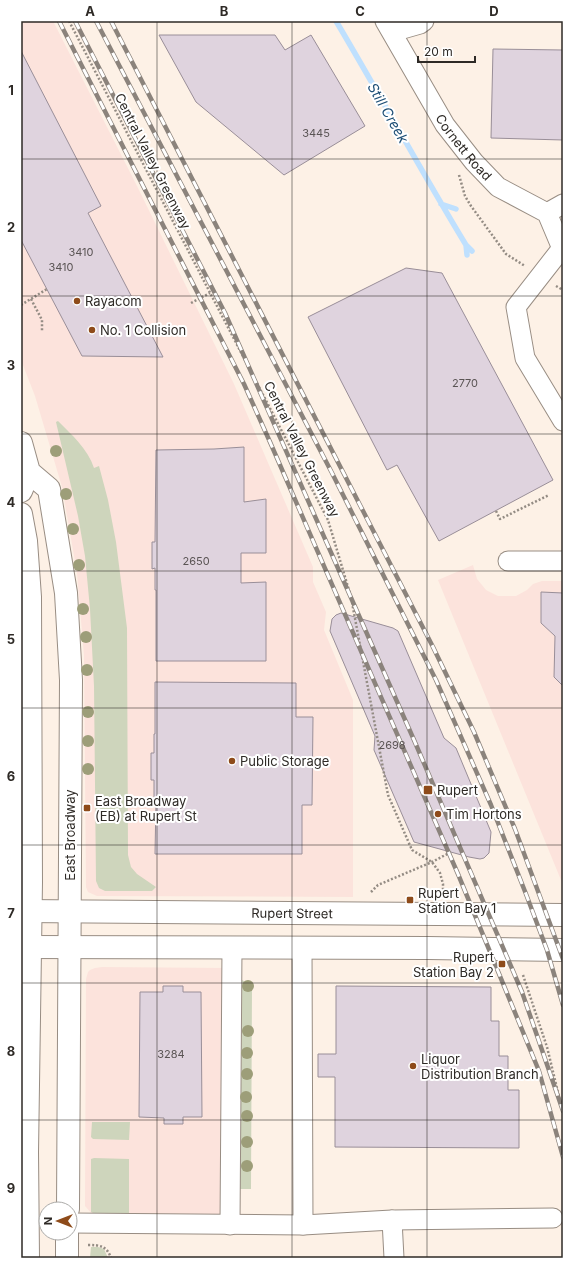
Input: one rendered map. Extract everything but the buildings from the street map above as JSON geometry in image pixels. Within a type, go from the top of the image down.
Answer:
[{"type":"main road","name":"East Broadway","points":[[21,444],[25,482],[48,490],[66,593],[71,680],[68,1201]]},
{"type":"main road","points":[[21,514],[26,542],[30,598],[26,773],[24,1152],[28,1258]]},
{"type":"main road","name":"Rupert Street","points":[[26,911],[563,915]]},
{"type":"main road","points":[[26,947],[563,950]]},
{"type":"main road","points":[[67,1241],[67,1258]]},
{"type":"street","points":[[389,27],[420,24],[424,21]]},
{"type":"street","name":"Cornett Road","points":[[389,27],[445,125],[474,162],[498,187],[555,209],[562,250]]},
{"type":"street","points":[[562,250],[516,307],[525,358],[563,421]]},
{"type":"street","points":[[508,561],[563,561]]},
{"type":"street","points":[[230,1225],[232,948]]},
{"type":"street","points":[[302,948],[302,1225]]},
{"type":"street","points":[[78,1223],[302,1225],[392,1220],[553,1218]]},
{"type":"street","points":[[392,1220],[394,1258]]},
{"type":"path","name":"Central Valley Greenway","points":[[69,21],[328,520],[351,598],[388,796],[412,850],[432,862],[440,872],[443,884],[443,900]]},
{"type":"path","points":[[21,305],[47,289]]},
{"type":"path","points":[[191,303],[210,293]]},
{"type":"path","points":[[31,299],[42,320],[42,332]]},
{"type":"path","points":[[496,511],[500,519],[549,495]]},
{"type":"path","points":[[369,894],[378,885],[432,862],[451,852]]},
{"type":"path","points":[[523,975],[547,1046],[563,1113]]},
{"type":"path","points":[[88,1244],[106,1248],[111,1258]]},
{"type":"shaded area","points":[[21,21],[53,21],[137,186],[234,384],[313,567],[313,582],[326,612],[324,630],[353,700],[353,897],[97,896],[88,892],[86,887],[84,656],[77,573],[62,487],[35,396],[21,360]]},
{"type":"shaded area","points":[[473,565],[477,579],[486,590],[498,596],[516,596],[527,590],[533,584],[542,581],[563,581],[563,885],[438,580]]},
{"type":"shaded area","points":[[102,967],[227,968],[226,1216],[92,1214],[85,1206],[86,979],[90,970]]},
{"type":"green space","points":[[58,421],[88,454],[94,468],[99,466],[108,500],[116,542],[127,628],[128,855],[131,867],[137,874],[156,887],[152,891],[105,891],[99,888],[96,881],[94,686],[90,609],[85,556],[78,516],[56,422]]},
{"type":"green space","points":[[242,980],[252,986],[251,1189],[240,1189]]},
{"type":"green space","points":[[92,1122],[130,1122],[129,1140],[93,1139],[91,1137]]},
{"type":"green space","points":[[91,1159],[129,1159],[129,1214],[91,1212]]},
{"type":"green space","points":[[91,1247],[104,1249],[108,1258],[90,1258]]},
{"type":"waterway","name":"Still Creek","points":[[336,21],[449,217],[466,245],[472,251]]},
{"type":"waterway","name":"Still Creek","points":[[441,204],[456,209]]},
{"type":"waterway","name":"Still Creek","points":[[466,245],[467,255]]},
{"type":"railway","points":[[59,21],[244,384],[270,442],[458,874],[539,1071],[563,1157]]},
{"type":"railway","points":[[75,21],[225,313],[414,740],[522,992],[563,1111]]},
{"type":"railway","points":[[96,21],[331,471],[436,680],[491,805],[526,894],[547,950],[563,1005]]},
{"type":"railway","points":[[111,21],[433,647],[474,732],[515,829],[563,959]]},
{"type":"place","name":"Rayacom","points":[[77,301]]},
{"type":"place","name":"No. 1 Collision","points":[[92,330]]},
{"type":"place","name":"Public Storage","points":[[232,761]]},
{"type":"place","name":"Rupert","points":[[428,790]]},
{"type":"place","name":"East Broadway (EB) at Rupert St","points":[[87,808]]},
{"type":"place","name":"Tim Hortons","points":[[438,814]]},
{"type":"place","name":"Rupert Station Bay 1","points":[[410,900]]},
{"type":"place","name":"Rupert Station Bay 2","points":[[502,964]]},
{"type":"place","name":"Liquor Distribution Branch","points":[[413,1066]]}]
